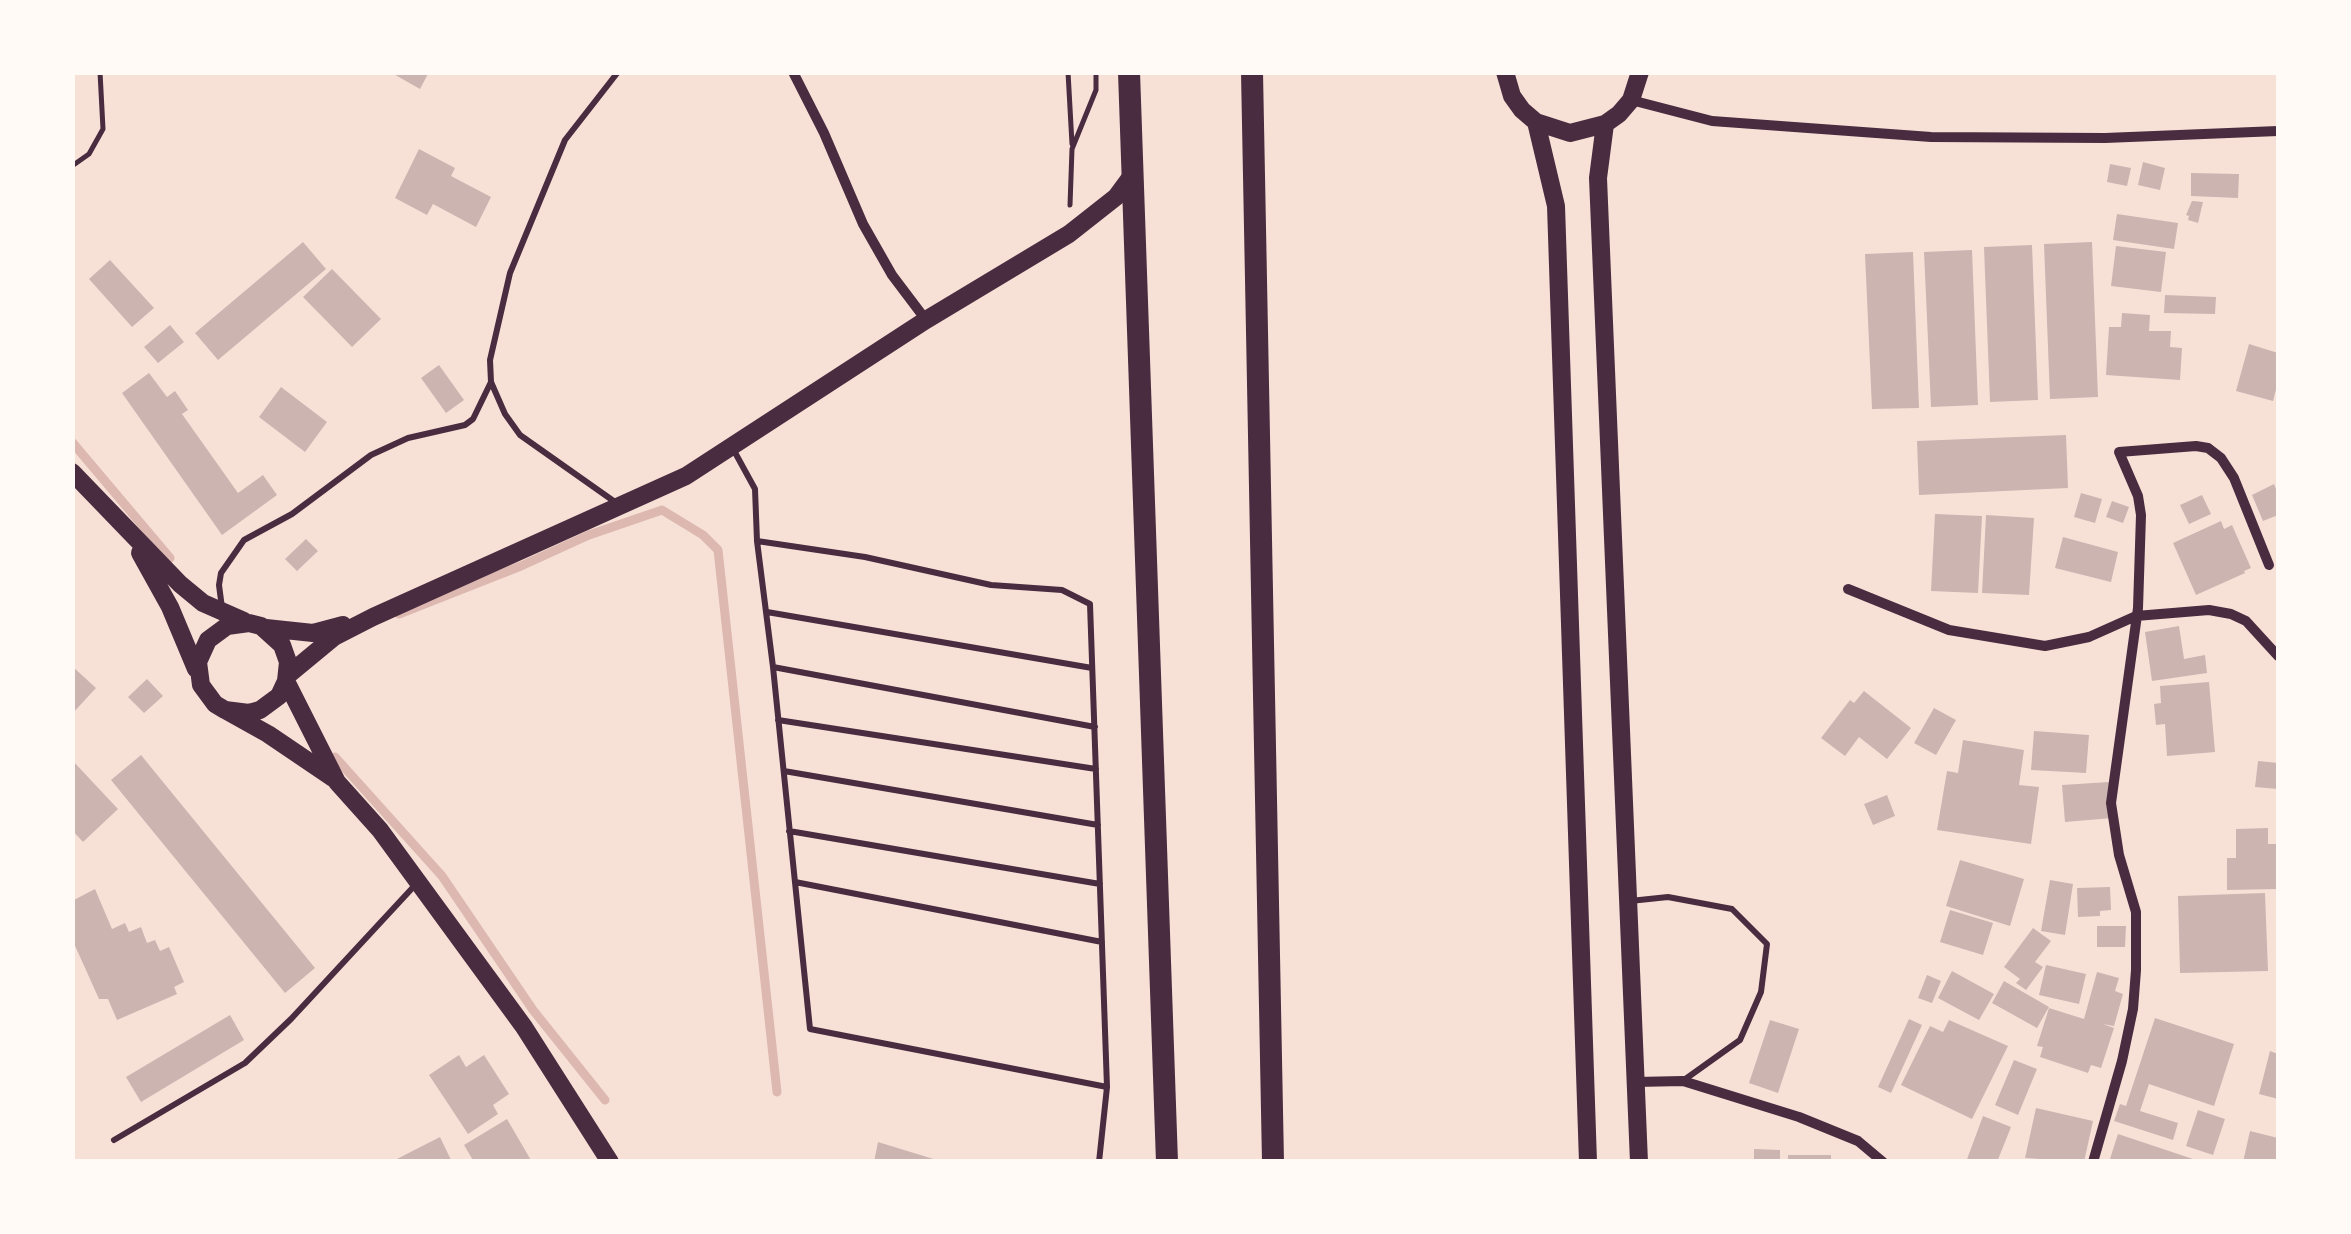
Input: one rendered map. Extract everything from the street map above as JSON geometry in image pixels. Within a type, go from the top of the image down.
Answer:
[{"type":"highway","points":[[1129,72],[1168,1162]]},
{"type":"highway","points":[[1252,72],[1273,1162]]},
{"type":"street","points":[[792,72],[892,276],[926,320]]},
{"type":"street","points":[[1505,72],[1512,96],[1536,122],[1556,206],[1588,1162]]},
{"type":"street","points":[[1536,122],[1570,132],[1605,124],[1631,100],[1640,72]]},
{"type":"street","points":[[1631,100],[1712,122],[1932,138],[2105,138],[2278,131]]},
{"type":"street","points":[[1605,124],[1598,178],[1639,1162]]},
{"type":"street","points":[[226,710],[260,710],[279,696],[287,678],[334,637],[686,476],[926,320],[1068,234],[1116,197],[1133,174]]},
{"type":"street","points":[[2094,1162],[2122,1061],[2136,970],[2136,912],[2119,856],[2111,803],[2136,616],[2142,515],[2119,452],[2208,448],[2221,458],[2234,478],[2269,565]]},
{"type":"street","points":[[72,472],[180,584],[223,614],[280,632],[313,632],[373,618]]},
{"type":"street","points":[[127,531],[170,607],[207,696],[338,782],[380,830],[524,1027],[610,1162]]},
{"type":"street","points":[[1848,588],[1949,630],[2045,646],[2089,637],[2136,616],[2209,610],[2246,622],[2278,656]]},
{"type":"street","points":[[198,674],[198,662],[208,640],[226,626],[255,625],[282,645],[287,678],[338,782]]},
{"type":"street","points":[[1636,1082],[1683,1081],[1839,1132],[1858,1141],[1883,1162]]},
{"type":"lane","points":[[618,72],[566,140],[510,273],[490,360],[491,382],[505,414],[520,435],[620,505]]},
{"type":"lane","points":[[223,614],[221,573],[244,540],[292,514],[370,454],[408,438],[473,420],[491,382]]},
{"type":"lane","points":[[731,446],[755,489],[757,541],[810,1029],[1107,1088]]},
{"type":"lane","points":[[757,541],[865,558],[992,585],[1062,590],[1090,604],[1107,1088],[1098,1162]]},
{"type":"lane","points":[[767,612],[1092,668]]},
{"type":"lane","points":[[773,668],[1094,727]]},
{"type":"lane","points":[[778,720],[1096,769]]},
{"type":"lane","points":[[784,771],[1098,825]]},
{"type":"lane","points":[[790,830],[1100,884]]},
{"type":"lane","points":[[114,1140],[245,1063],[292,1019],[418,882]]},
{"type":"lane","points":[[795,882],[1102,942]]},
{"type":"lane","points":[[1629,901],[1668,897],[1732,910],[1767,944],[1761,992],[1740,1040],[1683,1081]]},
{"type":"path","points":[[72,166],[89,154],[103,129],[100,72]]},
{"type":"path","points":[[1068,72],[1072,149],[1068,234]]},
{"type":"path","points":[[1072,149],[1096,90],[1096,72]]},
{"type":"building","points":[[390,72],[429,72],[420,89]]},
{"type":"building","points":[[419,149],[455,168],[451,176],[491,197],[476,227],[433,204],[427,215],[395,198]]},
{"type":"building","points":[[2143,162],[2165,168],[2160,190],[2138,185]]},
{"type":"building","points":[[2110,164],[2131,168],[2127,186],[2107,182]]},
{"type":"building","points":[[2191,173],[2239,174],[2238,198],[2191,196]]},
{"type":"building","points":[[2192,201],[2203,202],[2198,223],[2188,220],[2186,215]]},
{"type":"building","points":[[2117,214],[2178,223],[2174,249],[2113,240]]},
{"type":"building","points":[[303,242],[326,269],[218,360],[195,333]]},
{"type":"building","points":[[2092,242],[2098,397],[2050,399],[2044,244]]},
{"type":"building","points":[[2032,245],[2038,400],[1990,402],[1984,247]]},
{"type":"building","points":[[2116,246],[2166,252],[2161,292],[2111,286]]},
{"type":"building","points":[[1972,250],[1978,405],[1931,407],[1924,252]]},
{"type":"building","points":[[1913,252],[1919,408],[1872,409],[1865,254]]},
{"type":"building","points":[[110,260],[154,308],[132,327],[89,279]]},
{"type":"building","points":[[332,269],[381,319],[352,347],[303,297]]},
{"type":"building","points":[[2165,295],[2216,297],[2215,314],[2164,313]]},
{"type":"building","points":[[2122,313],[2150,315],[2149,331],[2171,331],[2170,347],[2182,348],[2180,380],[2106,375],[2109,327],[2121,327]]},
{"type":"building","points":[[170,325],[184,342],[158,363],[144,347]]},
{"type":"building","points":[[2249,344],[2278,353],[2278,382],[2273,401],[2236,391]]},
{"type":"building","points":[[439,365],[464,400],[446,413],[421,378]]},
{"type":"building","points":[[149,373],[167,397],[175,391],[188,410],[182,414],[238,493],[263,475],[277,495],[222,535],[122,393]]},
{"type":"building","points":[[281,387],[327,422],[305,452],[259,417]]},
{"type":"building","points":[[2066,435],[2068,488],[1919,495],[1917,441]]},
{"type":"building","points":[[2274,484],[2278,515],[2263,521],[2252,495]]},
{"type":"building","points":[[2081,493],[2102,499],[2095,523],[2074,517]]},
{"type":"building","points":[[2202,495],[2211,514],[2189,524],[2180,505]]},
{"type":"building","points":[[2112,501],[2129,507],[2123,523],[2106,517]]},
{"type":"building","points":[[1935,514],[1982,516],[1978,593],[1931,591]]},
{"type":"building","points":[[1986,515],[2034,518],[2029,595],[1982,593]]},
{"type":"building","points":[[2221,521],[2224,529],[2232,525],[2251,568],[2196,595],[2173,543]]},
{"type":"building","points":[[2063,537],[2118,552],[2111,582],[2055,568]]},
{"type":"building","points":[[306,539],[318,551],[297,571],[285,559]]},
{"type":"building","points":[[2179,626],[2184,659],[2205,655],[2207,673],[2152,681],[2145,632]]},
{"type":"building","points":[[72,666],[96,688],[72,714]]},
{"type":"building","points":[[147,679],[163,696],[144,713],[128,697]]},
{"type":"building","points":[[2209,682],[2215,752],[2167,756],[2165,724],[2156,725],[2154,704],[2161,703],[2160,686]]},
{"type":"building","points":[[1864,691],[1911,728],[1887,759],[1859,737],[1845,756],[1821,738],[1850,700],[1854,703]]},
{"type":"building","points":[[1934,708],[1956,720],[1936,755],[1914,743]]},
{"type":"building","points":[[2034,731],[2089,735],[2086,773],[2031,770]]},
{"type":"building","points":[[1963,740],[2024,750],[2019,785],[2039,787],[2031,844],[1937,830],[1947,771],[1958,773]]},
{"type":"building","points":[[141,755],[315,968],[285,993],[111,780]]},
{"type":"building","points":[[72,760],[118,809],[83,842],[72,830]]},
{"type":"building","points":[[2258,761],[2278,763],[2278,789],[2255,787]]},
{"type":"building","points":[[2109,782],[2112,818],[2065,822],[2062,785]]},
{"type":"building","points":[[1887,795],[1895,816],[1873,825],[1864,804]]},
{"type":"building","points":[[2268,828],[2268,844],[2278,844],[2278,889],[2227,890],[2227,858],[2236,858],[2236,829]]},
{"type":"building","points":[[1960,860],[2024,879],[2010,926],[1946,906]]},
{"type":"building","points":[[2050,880],[2073,884],[2065,935],[2041,931]]},
{"type":"building","points":[[2110,887],[2111,910],[2100,911],[2100,916],[2078,917],[2077,888]]},
{"type":"building","points":[[95,889],[112,929],[125,923],[129,932],[141,927],[147,943],[155,940],[160,951],[169,947],[184,982],[174,987],[177,994],[117,1020],[108,999],[99,999],[72,939],[72,901]]},
{"type":"building","points":[[2265,893],[2268,971],[2180,973],[2178,896]]},
{"type":"building","points":[[1950,910],[1993,923],[1983,955],[1940,942]]},
{"type":"building","points":[[2097,926],[2126,926],[2125,947],[2097,947]]},
{"type":"building","points":[[2033,928],[2051,941],[2035,962],[2043,967],[2026,990],[2016,983],[2020,979],[2004,967]]},
{"type":"building","points":[[2046,965],[2086,974],[2079,1004],[2039,995]]},
{"type":"building","points":[[1952,971],[1994,994],[1979,1020],[1938,998]]},
{"type":"building","points":[[2097,972],[2119,978],[2115,991],[2123,994],[2114,1026],[2103,1024],[2114,1028],[2101,1068],[2091,1065],[2088,1073],[2040,1057],[2043,1047],[2037,1046],[2049,1008],[2084,1019]]},
{"type":"building","points":[[1927,975],[1941,981],[1932,1003],[1918,998]]},
{"type":"building","points":[[2004,981],[2049,1007],[2037,1028],[1992,1003]]},
{"type":"building","points":[[230,1015],[244,1040],[141,1102],[126,1077]]},
{"type":"building","points":[[2155,1018],[2234,1044],[2214,1106],[2149,1084],[2140,1111],[2178,1123],[2173,1140],[2114,1121],[2120,1104],[2126,1106]]},
{"type":"building","points":[[1909,1019],[1922,1025],[1891,1093],[1878,1087]]},
{"type":"building","points":[[1770,1020],[1799,1029],[1778,1093],[1749,1083]]},
{"type":"building","points":[[1949,1020],[2008,1046],[1972,1119],[1901,1085],[1930,1026],[1943,1032]]},
{"type":"building","points":[[2270,1051],[2278,1054],[2278,1099],[2259,1094]]},
{"type":"building","points":[[459,1055],[466,1067],[484,1055],[509,1094],[493,1105],[498,1114],[468,1134],[429,1075]]},
{"type":"building","points":[[2014,1060],[2037,1069],[2018,1115],[1995,1105]]},
{"type":"building","points":[[2036,1108],[2093,1121],[2084,1162],[2025,1158]]},
{"type":"building","points":[[2198,1110],[2225,1119],[2213,1155],[2186,1146]]},
{"type":"building","points":[[1983,1116],[2011,1127],[1997,1162],[1966,1162]]},
{"type":"building","points":[[507,1119],[532,1162],[474,1162],[464,1145]]},
{"type":"building","points":[[2250,1131],[2278,1138],[2278,1162],[2243,1162]]},
{"type":"building","points":[[2118,1134],[2199,1161],[2199,1162],[2109,1162]]},
{"type":"building","points":[[440,1137],[452,1162],[391,1162]]},
{"type":"building","points":[[878,1142],[940,1161],[940,1162],[874,1162]]},
{"type":"building","points":[[1754,1149],[1780,1150],[1780,1162],[1754,1162]]},
{"type":"building","points":[[1788,1155],[1831,1155],[1831,1162],[1788,1162]]},
{"type":"waterway","points":[[72,442],[170,558]]},
{"type":"waterway","points":[[399,614],[589,535],[662,510],[703,535],[718,550],[777,1092]]},
{"type":"waterway","points":[[335,757],[442,876],[533,1010],[605,1100]]}]
